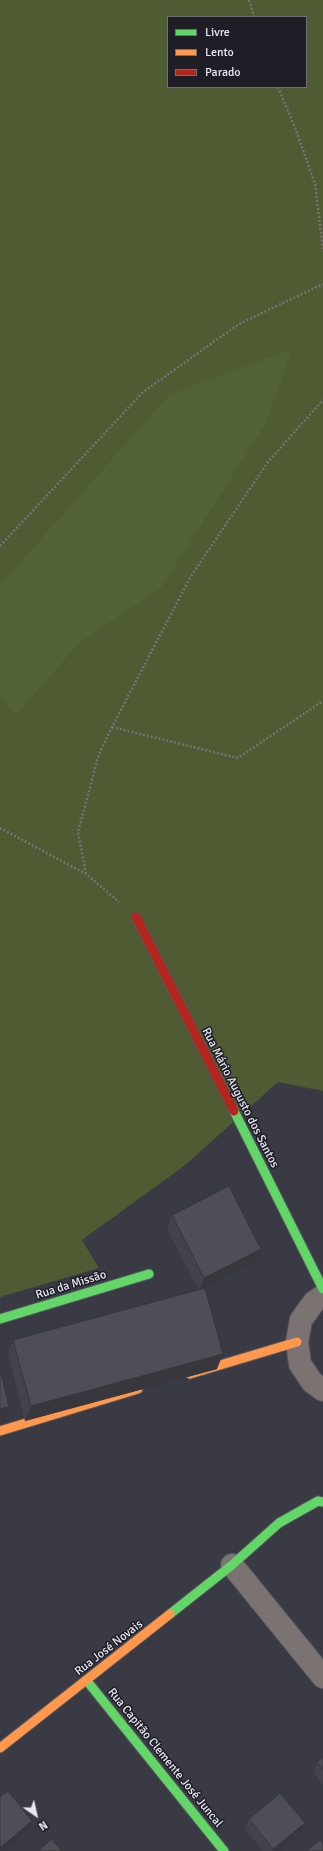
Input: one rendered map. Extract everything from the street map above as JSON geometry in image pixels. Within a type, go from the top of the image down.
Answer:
[{"type":"street","name":"Rua Mário Augusto dos Santos","points":[[136,917],[323,1289]]},
{"type":"street","name":"Rua da Missão","points":[[0,1319],[149,1274]]},
{"type":"street","points":[[323,1296],[314,1302],[301,1320],[296,1342],[300,1364],[312,1382],[323,1390]]},
{"type":"street","points":[[182,1376],[296,1342]]},
{"type":"street","points":[[0,1430],[144,1387]]},
{"type":"street","name":"Rua José Novais","points":[[0,1748],[232,1566],[279,1524],[318,1501],[323,1502]]},
{"type":"street","points":[[232,1566],[323,1677]]},
{"type":"street","name":"Rua Capitão Clemente José Juncal","points":[[87,1681],[224,1851]]},
{"type":"path","points":[[249,0],[254,16]]},
{"type":"path","points":[[278,88],[296,130],[315,184],[323,250]]},
{"type":"path","points":[[0,546],[143,392],[239,324],[323,284]]},
{"type":"path","points":[[86,874],[78,832],[100,754],[112,727],[191,576],[268,462],[323,400]]},
{"type":"path","points":[[112,727],[238,758],[323,701]]},
{"type":"path","points":[[0,828],[86,874],[136,917]]},
{"type":"green space","points":[[0,0],[323,0],[323,1091],[278,1082],[184,1166],[82,1240],[99,1268],[0,1297]]},
{"type":"green space","points":[[292,349],[266,423],[161,588],[80,642],[16,715],[0,696],[0,585],[170,394]]},
{"type":"building","points":[[229,1186],[261,1249],[204,1278],[172,1215]]},
{"type":"building","points":[[205,1288],[223,1354],[31,1406],[13,1340]]},
{"type":"building","points":[[0,1369],[9,1407],[0,1409]]},
{"type":"building","points":[[323,1757],[323,1769],[317,1762]]},
{"type":"building","points":[[8,1791],[32,1821],[1,1847],[0,1797]]},
{"type":"building","points":[[280,1793],[305,1823],[273,1849],[249,1819]]},
{"type":"building","points":[[52,1839],[62,1851],[38,1851]]},
{"type":"building","points":[[320,1840],[323,1844],[323,1851],[306,1851]]},
{"type":"traffic: fast","points":[[234,1111],[323,1289]]},
{"type":"traffic: fast","points":[[0,1319],[149,1274]]},
{"type":"traffic: fast","points":[[170,1614],[232,1565],[279,1523],[318,1501],[323,1502]]},
{"type":"traffic: fast","points":[[87,1681],[224,1851]]},
{"type":"traffic: slow","points":[[190,1374],[297,1342]]},
{"type":"traffic: slow","points":[[0,1431],[138,1389]]},
{"type":"traffic: slow","points":[[0,1748],[170,1614]]},
{"type":"traffic: jam","points":[[136,917],[234,1111]]}]
